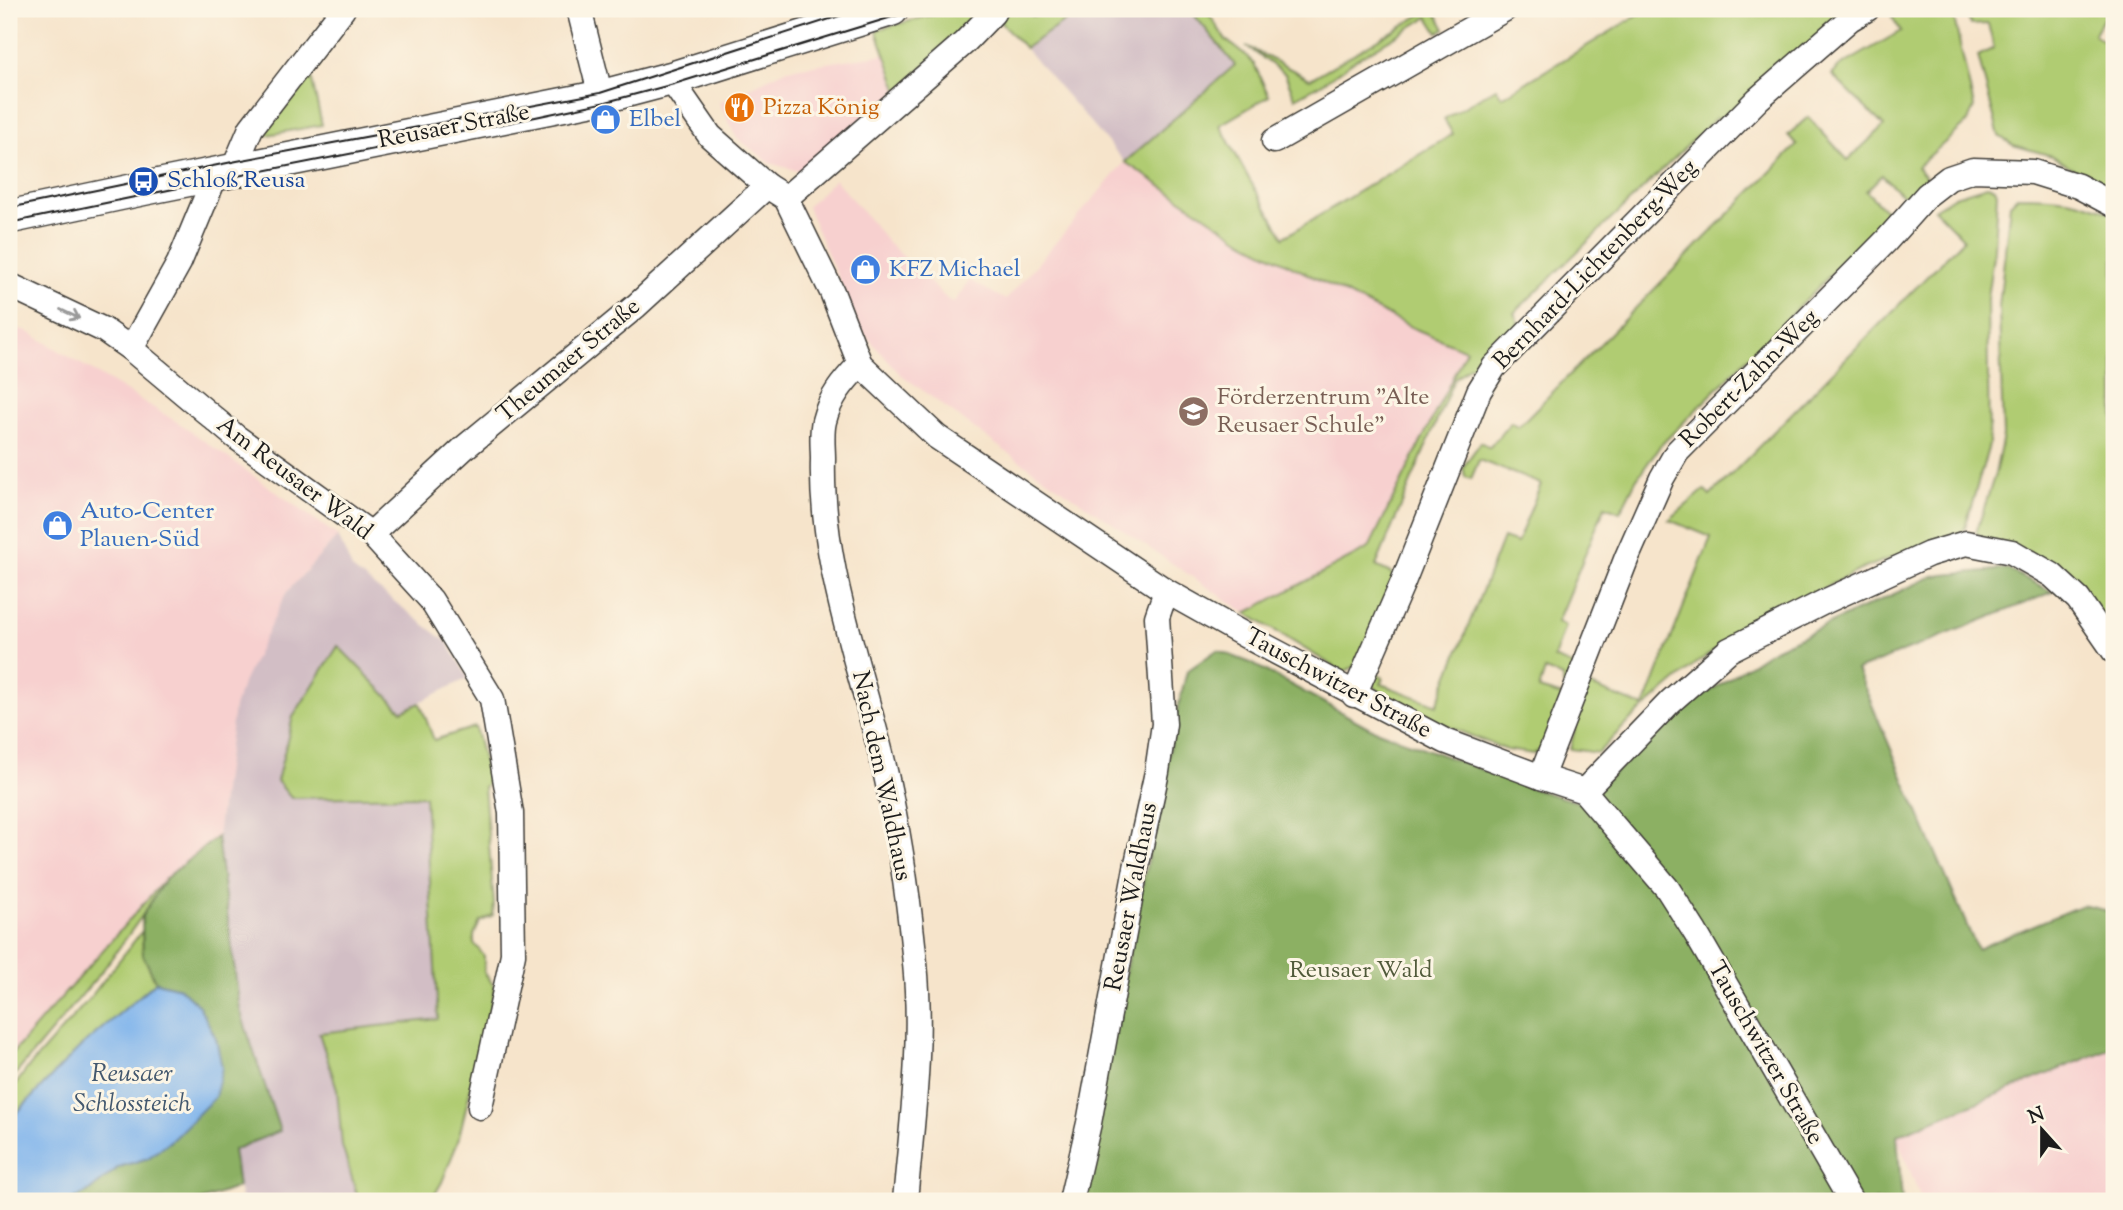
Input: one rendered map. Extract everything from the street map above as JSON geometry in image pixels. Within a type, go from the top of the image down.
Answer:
[{"type":"street","points":[[131,349],[227,172],[237,162],[251,128],[342,9]]},
{"type":"street","points":[[579,9],[601,97]]},
{"type":"street","name":"Reusaer Straße","points":[[9,217],[601,97],[673,78],[892,9]]},
{"type":"street","points":[[776,192],[964,43],[995,9]]},
{"type":"street","points":[[1274,141],[1505,9]]},
{"type":"street","name":"Bernhard-Lichtenberg-Weg","points":[[1354,695],[1403,582],[1479,391],[1494,367],[1758,99],[1850,19],[1867,9]]},
{"type":"street","name":"Tauschwitzer Straße","points":[[673,78],[674,84],[710,136],[776,192],[832,292],[860,364],[937,437],[1166,592],[1354,695],[1446,741],[1584,791],[1667,888],[1851,1201]]},
{"type":"street","name":"Robert-Zahn-Weg","points":[[1541,777],[1627,557],[1662,478],[1677,452],[1886,242],[1927,195],[1949,178],[1973,170],[2033,172],[2078,186],[2114,205]]},
{"type":"street","name":"Theumaer Straße","points":[[371,534],[464,448],[776,192]]},
{"type":"street","name":"Am Reusaer Wald","points":[[9,285],[104,330],[131,349],[236,437],[371,534],[431,600],[492,699],[511,813],[513,954],[480,1107]]},
{"type":"street","name":"Nach dem Waldhaus","points":[[860,364],[837,389],[824,422],[822,491],[827,534],[844,615],[882,756],[900,845],[915,965],[919,1035],[905,1201]]},
{"type":"street","points":[[1584,791],[1671,701],[1729,650],[1824,602],[1929,554],[1966,543],[2012,552],[2052,575],[2078,599],[2114,651]]},
{"type":"street","name":"Reusaer Waldhaus","points":[[1071,1201],[1089,1123],[1133,880],[1157,772],[1164,724],[1157,617],[1166,592]]},
{"type":"shaded area","points":[[1083,9],[1189,9],[1235,65],[1125,162],[1025,48]]},
{"type":"shaded area","points":[[885,54],[899,92],[808,167],[798,171],[770,163],[736,137],[719,102],[788,69]]},
{"type":"shaded area","name":"Förderzentrum \"Alte Reusaer Schule\"","points":[[1125,162],[1245,242],[1413,328],[1466,350],[1369,548],[1246,613],[1005,451],[899,373],[861,330],[807,207],[835,179],[888,242],[948,300],[954,303],[969,280],[1006,300]]},
{"type":"shaded area","points":[[9,329],[25,330],[182,425],[338,536],[286,593],[234,707],[217,837],[166,878],[9,1058]]},
{"type":"shaded area","points":[[338,536],[352,569],[447,642],[468,678],[402,711],[339,646],[291,798],[425,796],[438,1019],[319,1033],[337,1089],[342,1146],[359,1201],[242,1201],[233,1150],[280,1131],[240,1010],[217,837],[234,707],[286,593]]},
{"type":"shaded area","points":[[2114,1047],[2114,1201],[1922,1201],[1896,1135]]},
{"type":"green space","points":[[955,9],[983,9],[899,92],[877,32],[879,29]]},
{"type":"green space","points":[[1005,9],[1024,11],[1033,16],[1061,9],[1083,9],[1025,48],[1000,22]]},
{"type":"green space","points":[[1431,9],[1438,9],[1435,11],[1445,29],[1438,33],[1428,17],[1295,98],[1285,74],[1246,46],[1310,79]]},
{"type":"green space","points":[[1648,9],[1853,9],[1725,122],[1716,118],[1514,313],[1519,324],[1484,367],[1470,366],[1454,379],[1376,566],[1397,576],[1359,663],[1343,672],[1246,613],[1369,548],[1466,350],[1413,328],[1245,242],[1125,162],[1235,65],[1195,16],[1207,11],[1226,40],[1254,64],[1269,96],[1220,125],[1284,237],[1453,134],[1444,119],[1496,88],[1502,97]]},
{"type":"green space","points":[[1905,9],[1952,9],[1974,107],[1968,122],[1917,167],[1927,178],[1906,199],[1882,175],[1866,191],[1890,215],[1660,446],[1636,480],[1620,512],[1605,506],[1557,622],[1565,626],[1554,658],[1574,666],[1568,686],[1563,685],[1563,677],[1545,670],[1539,689],[1566,697],[1548,746],[1533,754],[1507,750],[1429,719],[1382,695],[1373,685],[1375,673],[1383,677],[1381,684],[1437,705],[1503,538],[1517,543],[1541,484],[1479,460],[1471,479],[1465,477],[1463,467],[1481,442],[1489,448],[1511,422],[1518,427],[1797,145],[1788,135],[1808,117],[1848,160],[1884,126],[1832,75],[1839,67],[1901,31],[1892,17]]},
{"type":"green space","points":[[1964,9],[2109,9],[2094,35],[2114,47],[2114,192],[2052,156],[2013,145],[1999,136],[1978,56],[1994,48],[1988,24],[1971,25]]},
{"type":"green space","points":[[310,72],[322,125],[262,136],[260,134]]},
{"type":"green space","points":[[1987,186],[1995,188],[1997,193],[1994,249],[1987,298],[1989,445],[1965,528],[1957,538],[1919,547],[1860,570],[1752,625],[1698,662],[1627,723],[1598,753],[1570,749],[1586,684],[1644,707],[1711,537],[1669,520],[1704,490],[1710,496],[1964,239],[1934,209],[1955,196]]},
{"type":"green space","points":[[2018,196],[2067,199],[2090,204],[2114,214],[2114,641],[2087,601],[1976,533],[1995,474],[2003,436],[1999,307],[2010,204]]},
{"type":"green space","name":"Reusaer Wald","points":[[2007,569],[2053,592],[1857,670],[1977,949],[2082,905],[2114,912],[2114,1047],[1897,1135],[1902,1201],[1076,1201],[1095,1123],[1187,671],[1217,650],[1251,663],[1370,728],[1536,790],[1581,803],[1689,705],[1772,650],[1933,576]]},
{"type":"green space","points":[[338,646],[402,711],[420,703],[434,740],[475,727],[489,782],[484,787],[493,915],[480,922],[474,935],[474,943],[484,956],[484,972],[495,987],[458,1141],[442,1182],[431,1201],[359,1201],[342,1146],[337,1089],[319,1033],[438,1019],[425,796],[291,798],[277,781],[293,717]]},
{"type":"green space","points":[[217,837],[240,1010],[280,1131],[233,1150],[238,1187],[200,1201],[71,1201],[88,1192],[119,1167],[148,1158],[174,1138],[199,1006],[180,988],[156,982],[143,955],[142,916],[166,878]]},
{"type":"green space","points":[[166,878],[103,970],[9,1082],[10,1056]]},
{"type":"green space","points":[[142,931],[143,955],[156,982],[77,1050],[9,1121],[9,1094]]},
{"type":"water","name":"Reusaer Schlossteich","points":[[156,982],[180,988],[199,1006],[216,1038],[222,1068],[215,1097],[174,1138],[148,1158],[119,1167],[88,1192],[71,1201],[9,1201],[9,1121],[77,1050]]},
{"type":"tram line","points":[[9,208],[237,161],[600,93],[861,9]]},
{"type":"tram line","points":[[9,223],[606,102],[674,84],[918,9]]},
{"type":"place","name":"Pizza König","points":[[740,108]]},
{"type":"place","name":"Elbel","points":[[606,120]]},
{"type":"place","name":"Schloß Reusa","points":[[144,181]]},
{"type":"place","name":"KFZ Michael","points":[[866,270]]},
{"type":"place","name":"Förderzentrum \"Alte Reusaer Schule\"","points":[[1194,412]]},
{"type":"place","name":"Auto-Center Plauen-Süd","points":[[57,526]]}]
